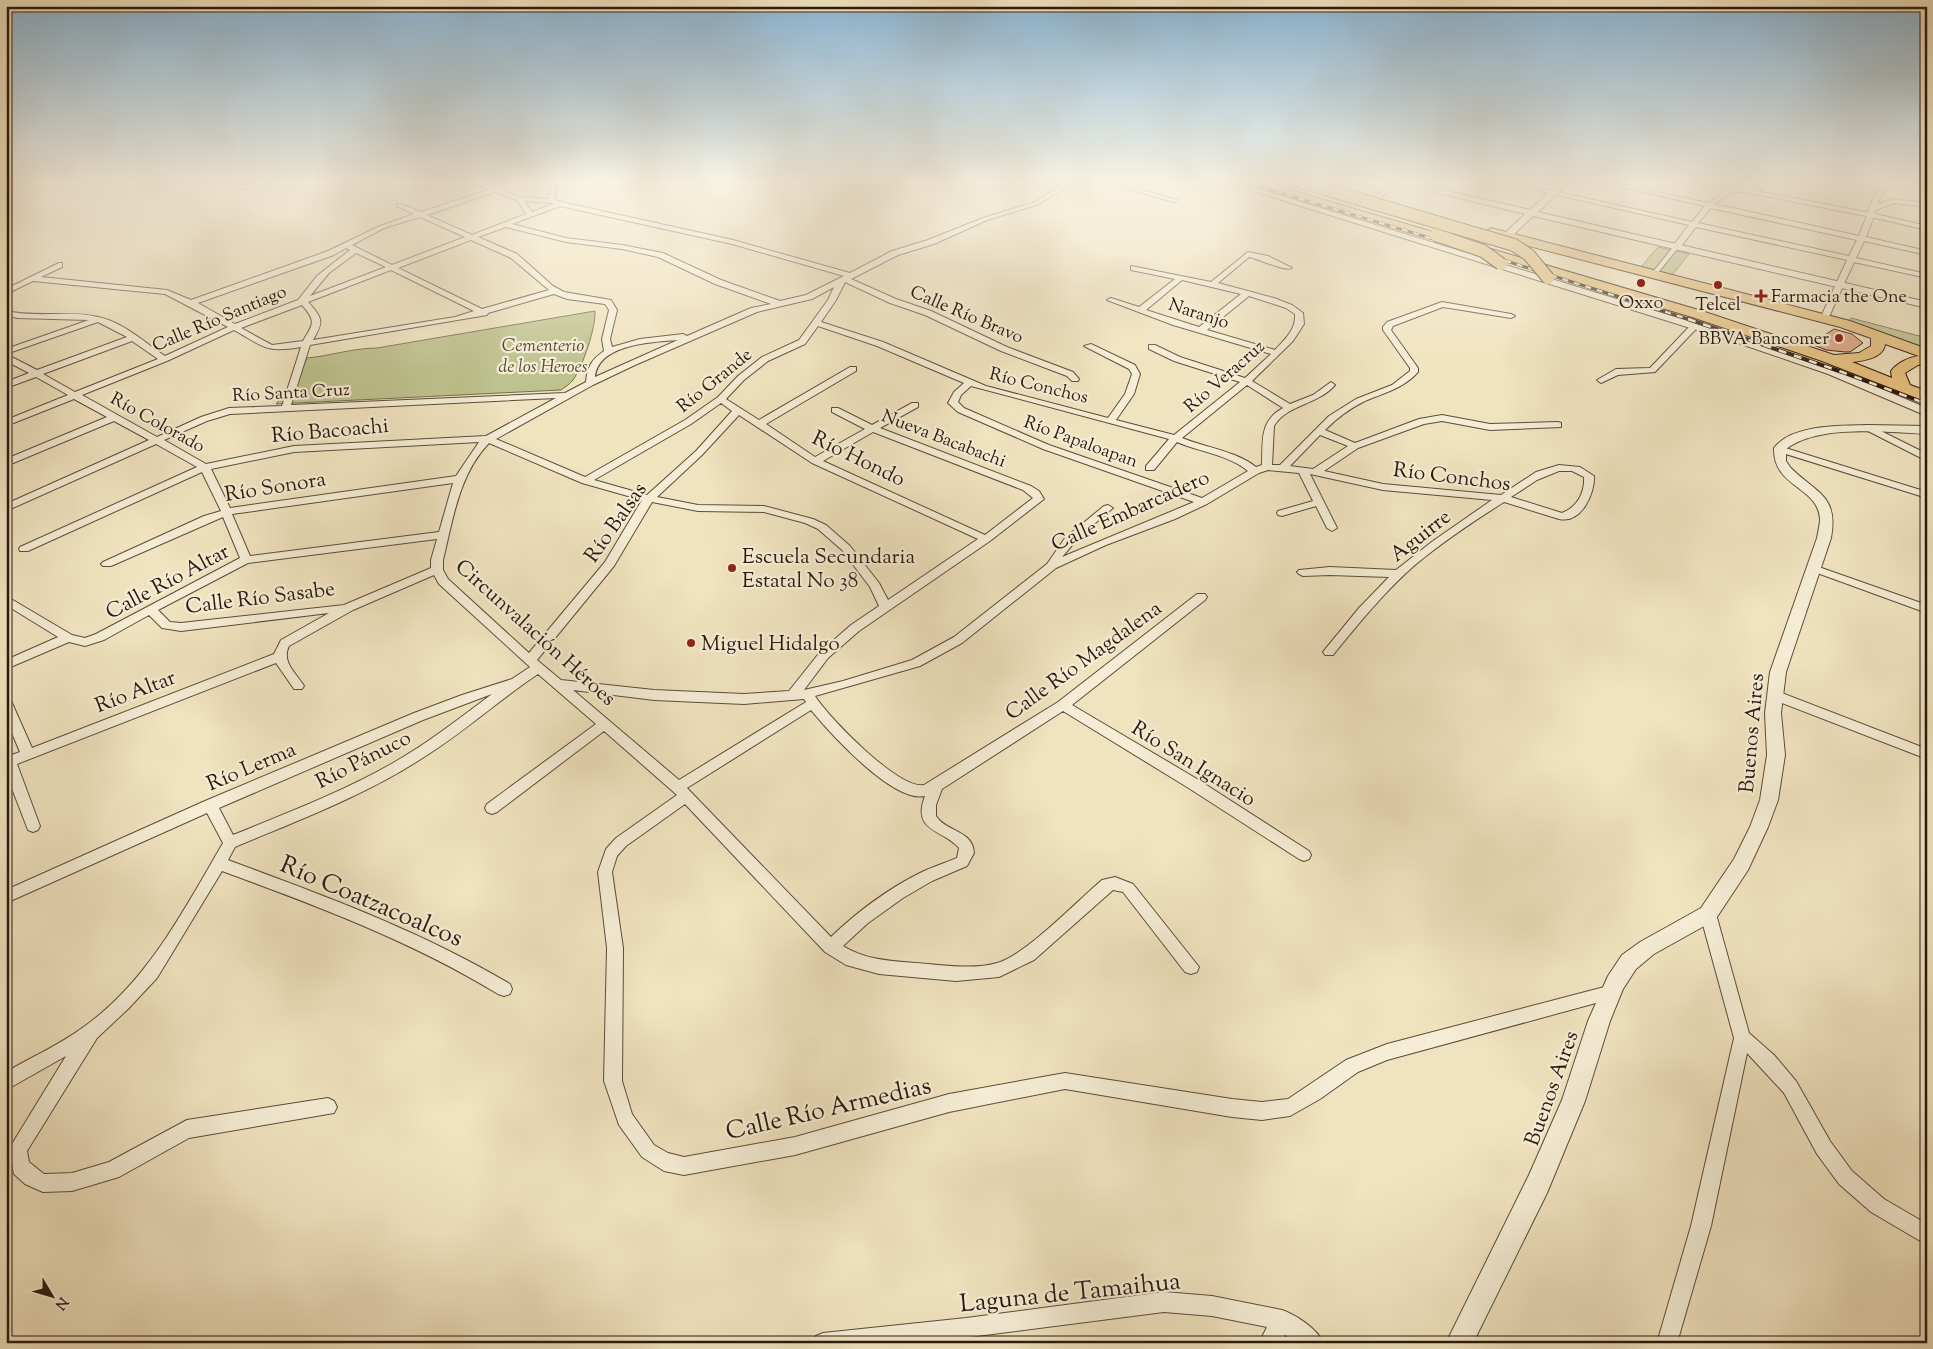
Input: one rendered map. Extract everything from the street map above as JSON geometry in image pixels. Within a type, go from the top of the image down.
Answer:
[{"type":"highway","points":[[1443,244],[1491,261],[1517,262],[1529,252]]},
{"type":"highway","points":[[1461,244],[1491,261],[1529,252],[1574,255],[1824,319],[1927,354]]},
{"type":"highway","points":[[1462,244],[1688,311],[1827,358],[1927,395]]},
{"type":"highway","points":[[1509,244],[1663,301],[1837,359],[1927,395]]},
{"type":"highway","points":[[1517,244],[1529,252],[1549,280]]},
{"type":"highway","points":[[1837,359],[1857,358],[1873,353],[1878,348],[1878,336]]},
{"type":"highway","points":[[1903,384],[1898,371],[1914,362],[1927,360]]},
{"type":"street","name":"Calle Río Santiago","points":[[6,423],[164,359],[232,328],[449,244]]},
{"type":"street","points":[[486,244],[526,263],[555,291],[579,298],[602,300],[612,306],[613,310],[606,339],[608,351]]},
{"type":"street","points":[[597,244],[660,255],[718,282],[780,304]]},
{"type":"street","name":"Calle Río Bravo","points":[[739,244],[845,280],[893,301],[928,313],[1004,349],[1070,374],[1075,380]]},
{"type":"street","name":"Circunvalación Héroes","points":[[925,244],[895,253],[809,297],[754,310],[590,382],[488,439],[477,450],[459,479],[442,535],[437,570],[443,581],[682,792],[831,947],[852,960],[879,967],[956,974],[999,970],[1028,955],[1107,884],[1120,883],[1128,888],[1191,967]]},
{"type":"street","points":[[1434,244],[1739,340],[1832,372],[1851,382]]},
{"type":"street","points":[[1663,244],[1927,305]]},
{"type":"street","points":[[1654,274],[1678,244]]},
{"type":"street","points":[[1782,244],[1927,276]]},
{"type":"street","points":[[1824,319],[1859,244]]},
{"type":"street","points":[[1881,244],[1927,253]]},
{"type":"street","points":[[191,303],[331,253],[346,245],[484,312]]},
{"type":"street","points":[[286,408],[306,344],[316,327],[317,321],[316,316],[303,300],[324,274],[340,259],[355,250]]},
{"type":"street","points":[[1212,285],[1248,254],[1265,258],[1288,268]]},
{"type":"street","points":[[1491,261],[1851,382],[1927,412]]},
{"type":"street","points":[[6,292],[59,265]]},
{"type":"street","points":[[1134,268],[1246,293]]},
{"type":"street","points":[[34,278],[167,292],[191,303],[232,328],[270,347],[278,348],[484,312],[555,291]]},
{"type":"street","points":[[1140,310],[1180,278]]},
{"type":"street","name":"Río Grande","points":[[586,481],[688,422],[721,399],[741,378],[765,359],[802,342],[845,280]]},
{"type":"street","points":[[1202,330],[1246,293]]},
{"type":"street","name":"Río Veracruz","points":[[1150,468],[1175,438],[1247,381],[1296,333],[1301,325],[1300,314],[1289,307],[1246,293]]},
{"type":"street","name":"Naranjo","points":[[1111,300],[1276,353]]},
{"type":"street","points":[[1283,468],[1332,418],[1359,402],[1395,387],[1414,372],[1414,368],[1387,330],[1390,324],[1442,304],[1511,316]]},
{"type":"street","points":[[6,313],[22,316],[98,320],[132,338],[164,359]]},
{"type":"street","points":[[6,352],[98,320]]},
{"type":"street","name":"Río Conchos","points":[[817,323],[880,344],[970,384],[1175,438],[1200,448],[1241,460],[1255,472]]},
{"type":"street","points":[[1601,380],[1616,372],[1652,370],[1692,329]]},
{"type":"street","points":[[590,382],[592,364],[598,357],[608,351],[638,343],[695,336]]},
{"type":"street","points":[[6,385],[132,338]]},
{"type":"street","points":[[1088,346],[1132,367],[1136,374],[1129,394],[1110,421]]},
{"type":"street","points":[[1152,347],[1177,358],[1247,381],[1288,408]]},
{"type":"street","name":"Río Colorado","points":[[6,357],[205,467],[246,560]]},
{"type":"street","points":[[759,424],[853,369]]},
{"type":"street","name":"Río Papaloapan","points":[[970,384],[957,394],[953,403],[961,410],[1036,443],[1203,502]]},
{"type":"street","points":[[1267,467],[1269,426],[1277,416],[1288,408],[1314,398],[1331,385]]},
{"type":"street","name":"Río Santa Cruz","points":[[6,508],[155,440],[204,419],[229,411],[567,395]]},
{"type":"street","name":"Río Hondo","points":[[721,399],[816,461],[986,540]]},
{"type":"street","points":[[816,461],[915,405]]},
{"type":"street","name":"Nueva Bacabachi","points":[[834,410],[873,429],[1035,493],[1039,499],[986,540]]},
{"type":"street","name":"Río Balsas","points":[[535,664],[610,564],[648,499],[700,453],[737,411]]},
{"type":"street","points":[[6,463],[114,417]]},
{"type":"street","points":[[1315,472],[1356,446],[1422,421],[1442,418],[1490,427],[1558,426]]},
{"type":"street","points":[[1779,449],[1789,440],[1818,431],[1871,429],[1927,430]]},
{"type":"street","points":[[1871,429],[1927,458]]},
{"type":"street","points":[[1318,431],[1356,446]]},
{"type":"street","name":"Río Bacoachi","points":[[24,549],[205,467],[294,449],[488,439],[586,481],[648,499],[698,508],[764,508],[809,521],[822,527],[846,548],[870,580],[885,607]]},
{"type":"street","points":[[1779,449],[1927,495]]},
{"type":"street","name":"Buenos Aires","points":[[1459,1343],[1538,1184],[1573,1101],[1599,1021],[1612,992],[1629,962],[1647,948],[1708,914],[1741,864],[1770,800],[1776,755],[1774,695],[1778,672],[1784,648],[1824,538],[1828,520],[1821,502],[1795,479],[1780,462],[1779,449]]},
{"type":"street","name":"Calle Embarcadero","points":[[559,684],[654,695],[744,699],[792,696],[810,699],[844,685],[916,663],[958,640],[1052,566],[1102,543],[1203,502],[1255,472],[1267,467],[1283,468]]},
{"type":"street","name":"Río Conchos","points":[[1283,468],[1315,472],[1383,487],[1503,498],[1565,517],[1587,495],[1590,484],[1589,476]]},
{"type":"street","name":"Aguirre","points":[[1329,652],[1399,574],[1449,534],[1503,498],[1552,469],[1573,468],[1589,476]]},
{"type":"street","points":[[1303,471],[1332,528]]},
{"type":"street","name":"Río Sonora","points":[[107,564],[226,511],[252,505],[459,479]]},
{"type":"street","points":[[1282,513],[1319,502]]},
{"type":"street","points":[[1052,566],[1057,554],[1066,543],[1108,508]]},
{"type":"street","name":"Calle Río Altar","points":[[6,665],[68,638],[78,642],[92,640],[152,611],[231,566],[246,560],[442,535]]},
{"type":"street","points":[[792,696],[824,655],[855,628],[986,540]]},
{"type":"street","points":[[1813,568],[1927,609]]},
{"type":"street","points":[[298,686],[279,657],[279,650],[285,643],[349,607],[437,570]]},
{"type":"street","points":[[1303,572],[1330,571],[1399,574]]},
{"type":"street","name":"Calle Río Magdalena","points":[[936,786],[1063,705],[1201,596]]},
{"type":"street","points":[[6,600],[68,638]]},
{"type":"street","name":"Calle Río Sasabe","points":[[152,611],[166,624],[181,628],[349,607]]},
{"type":"street","name":"Río Altar","points":[[8,763],[279,657]]},
{"type":"street","name":"Río Pánuco","points":[[230,843],[386,773],[446,736],[515,683],[535,664]]},
{"type":"street","name":"Río Lerma","points":[[6,897],[210,805],[434,711],[489,690],[515,683]]},
{"type":"street","points":[[1774,695],[1927,754]]},
{"type":"street","points":[[810,699],[825,720],[853,747],[898,783],[913,791],[921,792],[936,786]]},
{"type":"street","name":"Calle Río Armedias","points":[[810,699],[682,792],[621,842],[611,853],[604,872],[615,948],[613,1081],[625,1119],[648,1150],[664,1162],[684,1166],[795,1146],[949,1104],[1065,1081],[1232,1108],[1262,1111],[1290,1107],[1314,1093],[1352,1066],[1387,1052],[1612,992]]},
{"type":"street","points":[[6,703],[28,754]]},
{"type":"street","name":"Río San Ignacio","points":[[1063,705],[1192,783],[1304,855]]},
{"type":"street","points":[[492,808],[605,724]]},
{"type":"street","points":[[8,763],[33,826]]},
{"type":"street","points":[[831,947],[902,891],[924,878],[962,862],[966,858],[968,850],[966,844],[933,823],[929,817],[929,807],[936,786]]},
{"type":"street","points":[[6,1082],[91,1032],[122,1004],[151,973],[230,843],[210,805]]},
{"type":"street","name":"Río Coatzacoalcos","points":[[218,863],[418,940],[466,965],[504,989]]},
{"type":"street","points":[[1667,1343],[1701,1226],[1742,1038],[1708,914]]},
{"type":"street","points":[[91,1032],[18,1149],[21,1167],[32,1177],[43,1183],[72,1182],[112,1170],[187,1129],[328,1107]]},
{"type":"street","points":[[1742,1038],[1775,1067],[1791,1089],[1835,1166],[1859,1192],[1890,1214],[1927,1235]]},
{"type":"street","name":"Laguna de Tamaihua","points":[[823,1343],[966,1328],[1164,1302],[1212,1306],[1282,1320],[1313,1343]]},
{"type":"street","points":[[1268,1343],[1282,1320]]},
{"type":"green space","points":[[1658,247],[1689,254],[1672,275],[1641,267]]},
{"type":"green space","name":"Cementerio de los Heroes","points":[[595,311],[591,336],[581,366],[573,380],[561,390],[276,404],[298,377],[307,358]]},
{"type":"green space","points":[[1851,318],[1927,338],[1927,349],[1848,321]]},
{"type":"building","name":"BBVA Bancomer","points":[[1834,329],[1852,334],[1863,343],[1850,352],[1826,350],[1811,344]]},
{"type":"railway","points":[[1450,244],[1690,320]]},
{"type":"railway","points":[[1690,320],[1842,372],[1927,404]]},
{"type":"place","name":"Oxxo","points":[[1641,283]]},
{"type":"place","name":"Telcel","points":[[1718,285]]},
{"type":"place","name":"Farmacia the One","points":[[1761,296]]},
{"type":"place","name":"BBVA Bancomer","points":[[1839,338]]},
{"type":"place","name":"Escuela Secundaria Estatal No 38","points":[[732,568]]},
{"type":"place","name":"Miguel Hidalgo","points":[[691,643]]}]
